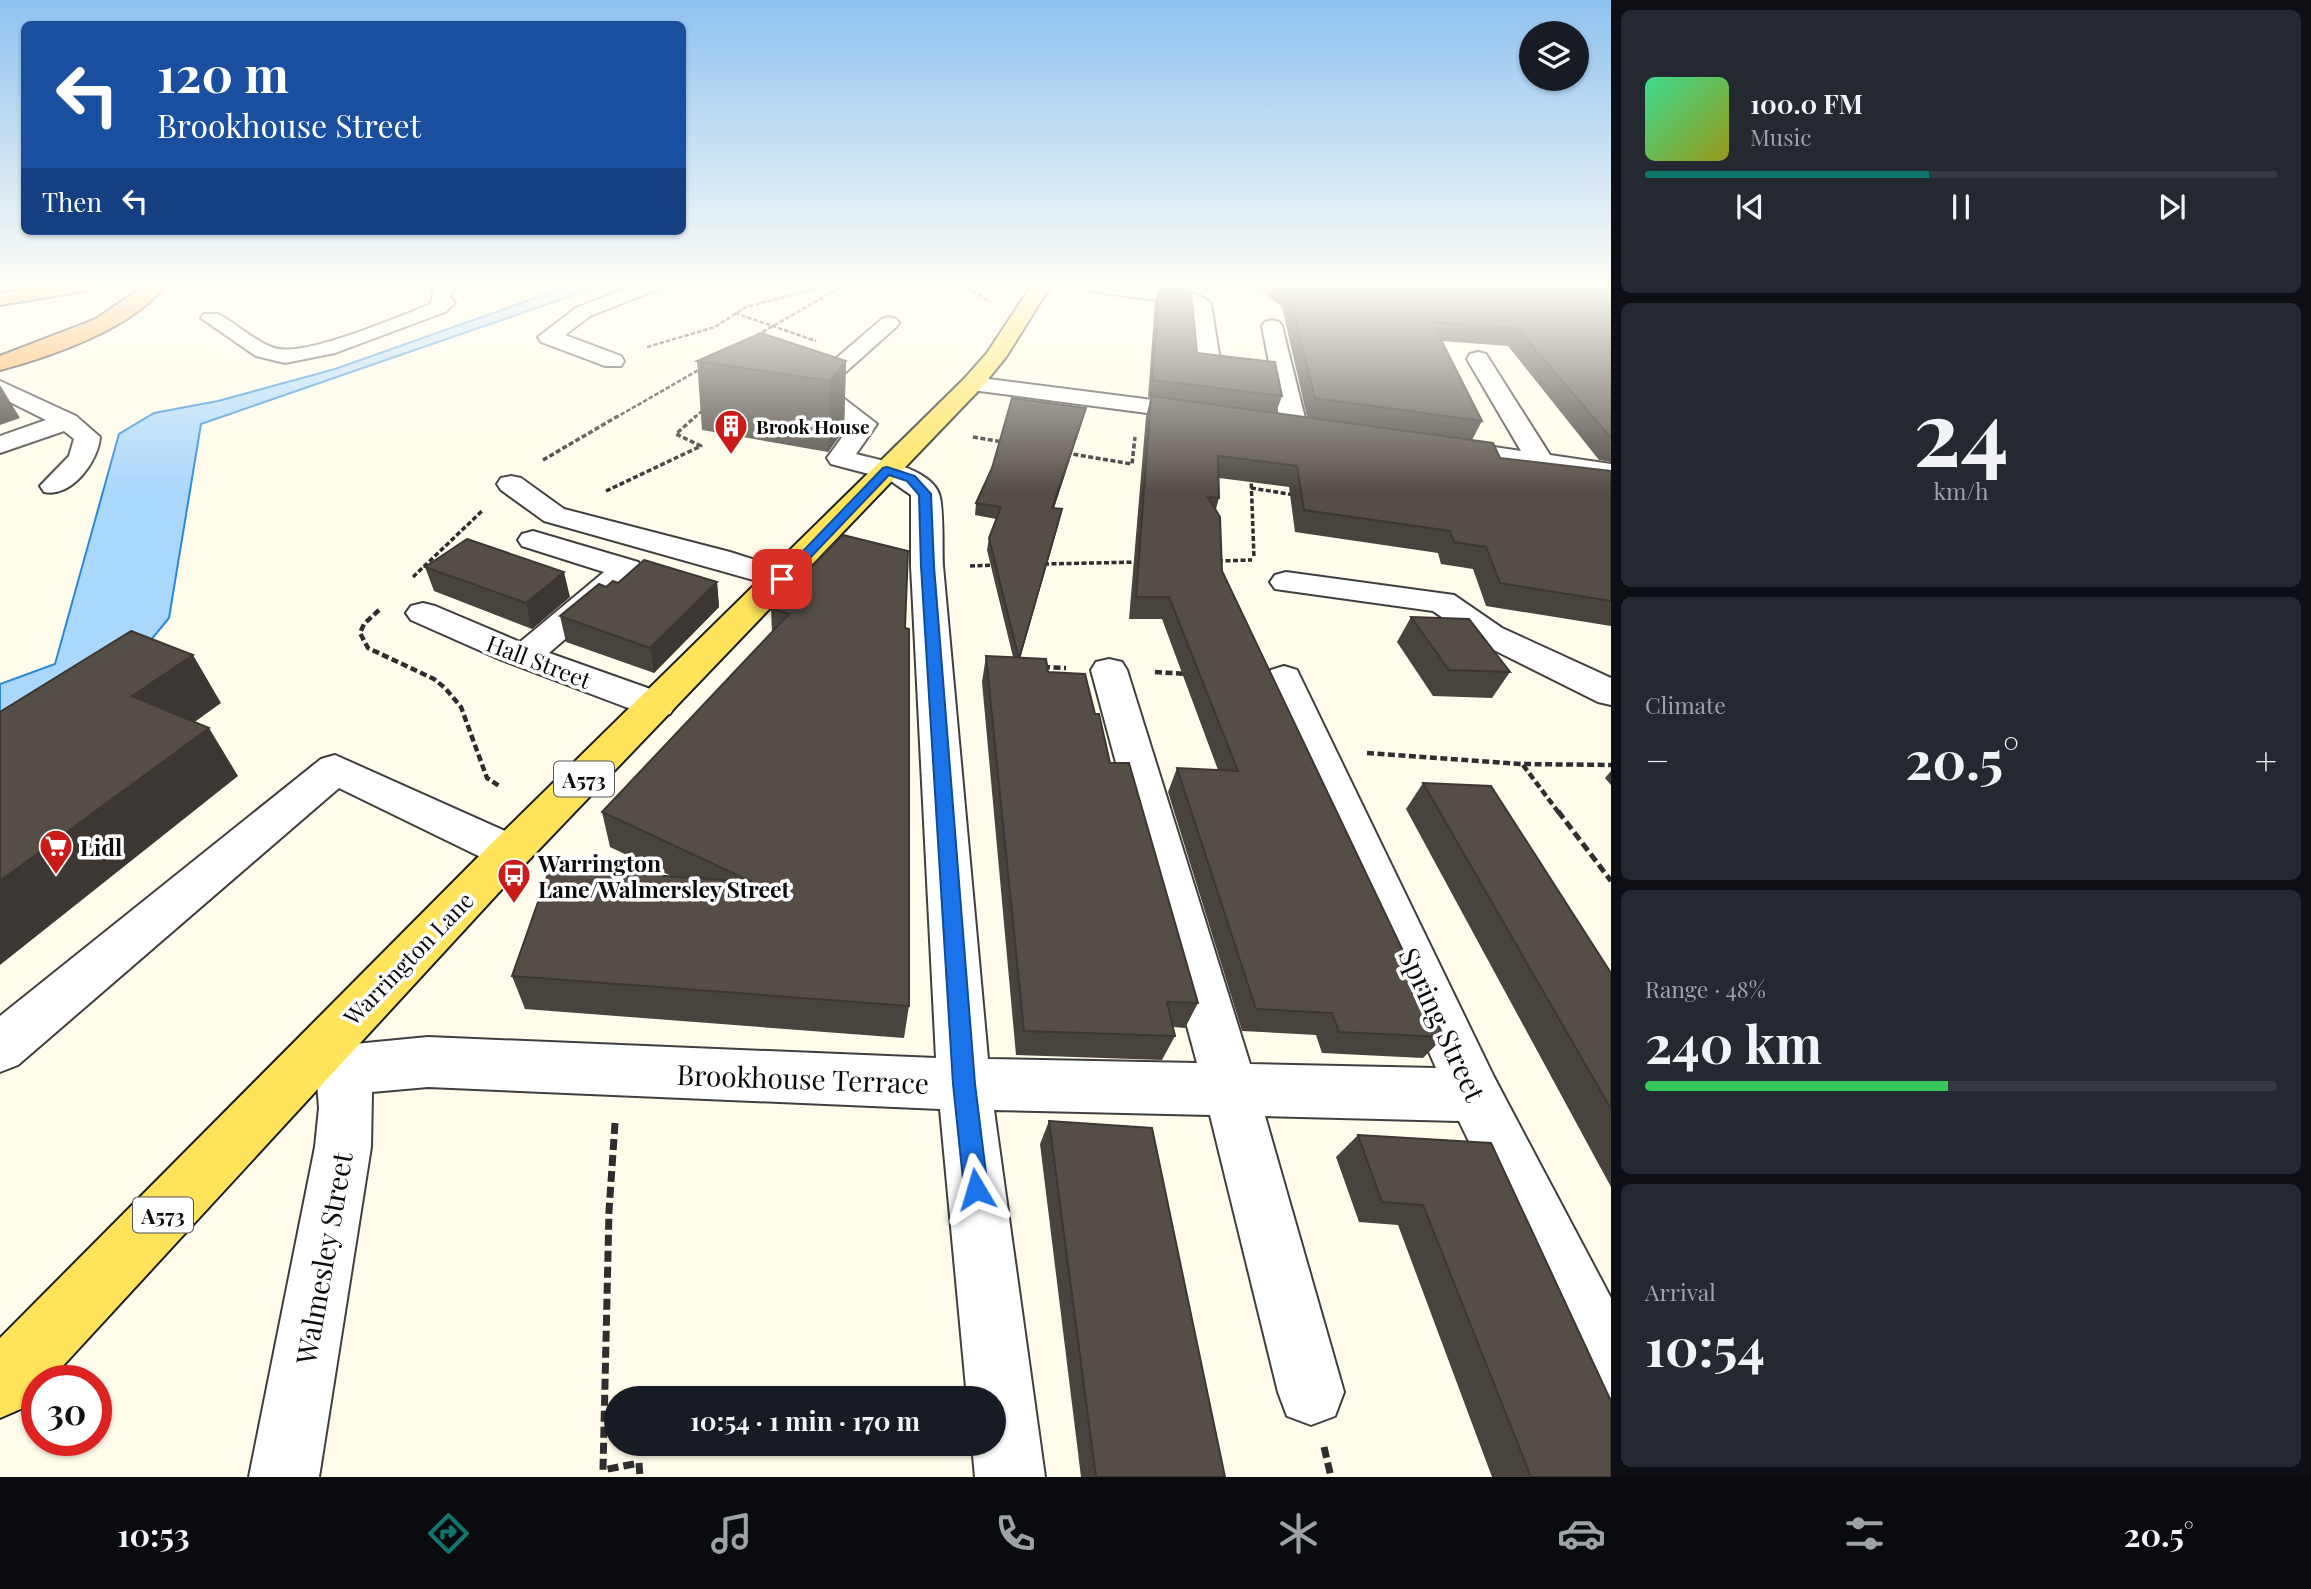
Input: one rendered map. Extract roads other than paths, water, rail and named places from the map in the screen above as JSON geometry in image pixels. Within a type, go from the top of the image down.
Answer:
[{"type":"highway","points":[[0,363],[23,354]]},
{"type":"main road","name":"Warrington Lane","points":[[0,1385],[333,1057],[510,852],[782,579],[997,354]]},
{"type":"street","points":[[269,354],[287,358],[307,354]]},
{"type":"street","points":[[594,354],[610,360]]},
{"type":"street","points":[[853,354],[816,386],[823,398],[852,412],[865,424],[840,458],[911,478],[925,494],[927,566],[964,1084],[1010,1477]]},
{"type":"street","points":[[1278,354],[1294,426]]},
{"type":"street","points":[[1478,359],[1541,463]]},
{"type":"street","points":[[971,384],[1221,416]]},
{"type":"street","points":[[0,388],[67,421],[87,437],[88,445],[83,455],[54,486]]},
{"type":"street","points":[[1249,419],[1320,430]]},
{"type":"street","points":[[0,445],[67,421]]},
{"type":"street","points":[[1423,445],[1611,472]]},
{"type":"street","points":[[511,484],[554,515],[719,559],[782,579]]},
{"type":"street","points":[[524,656],[627,569],[533,540]]},
{"type":"street","points":[[1286,582],[1442,602],[1490,635],[1611,693]]},
{"type":"street","name":"Hall Street","points":[[423,613],[524,656],[657,705]]},
{"type":"street","points":[[1109,670],[1231,1090],[1311,1392]]},
{"type":"street","name":"Spring Street","points":[[1284,678],[1475,1095],[1611,1365]]},
{"type":"street","points":[[0,1048],[335,769],[510,852]]},
{"type":"street","name":"Brookhouse Terrace","points":[[333,1057],[964,1084],[1475,1095]]},
{"type":"street","name":"Walmesley Street","points":[[284,1477],[343,1147],[347,1100],[333,1057]]},
{"type":"water","points":[[378,354],[404,354],[201,424],[169,618],[128,668],[0,732],[0,684],[55,664],[119,434],[154,413],[218,401],[335,369]]},
{"type":"place","name":"Brook House","points":[[731,456]]},
{"type":"place","name":"Lidl","points":[[56,876]]},
{"type":"place","name":"Warrington Lane/Walmersley Street","points":[[514,905]]}]
